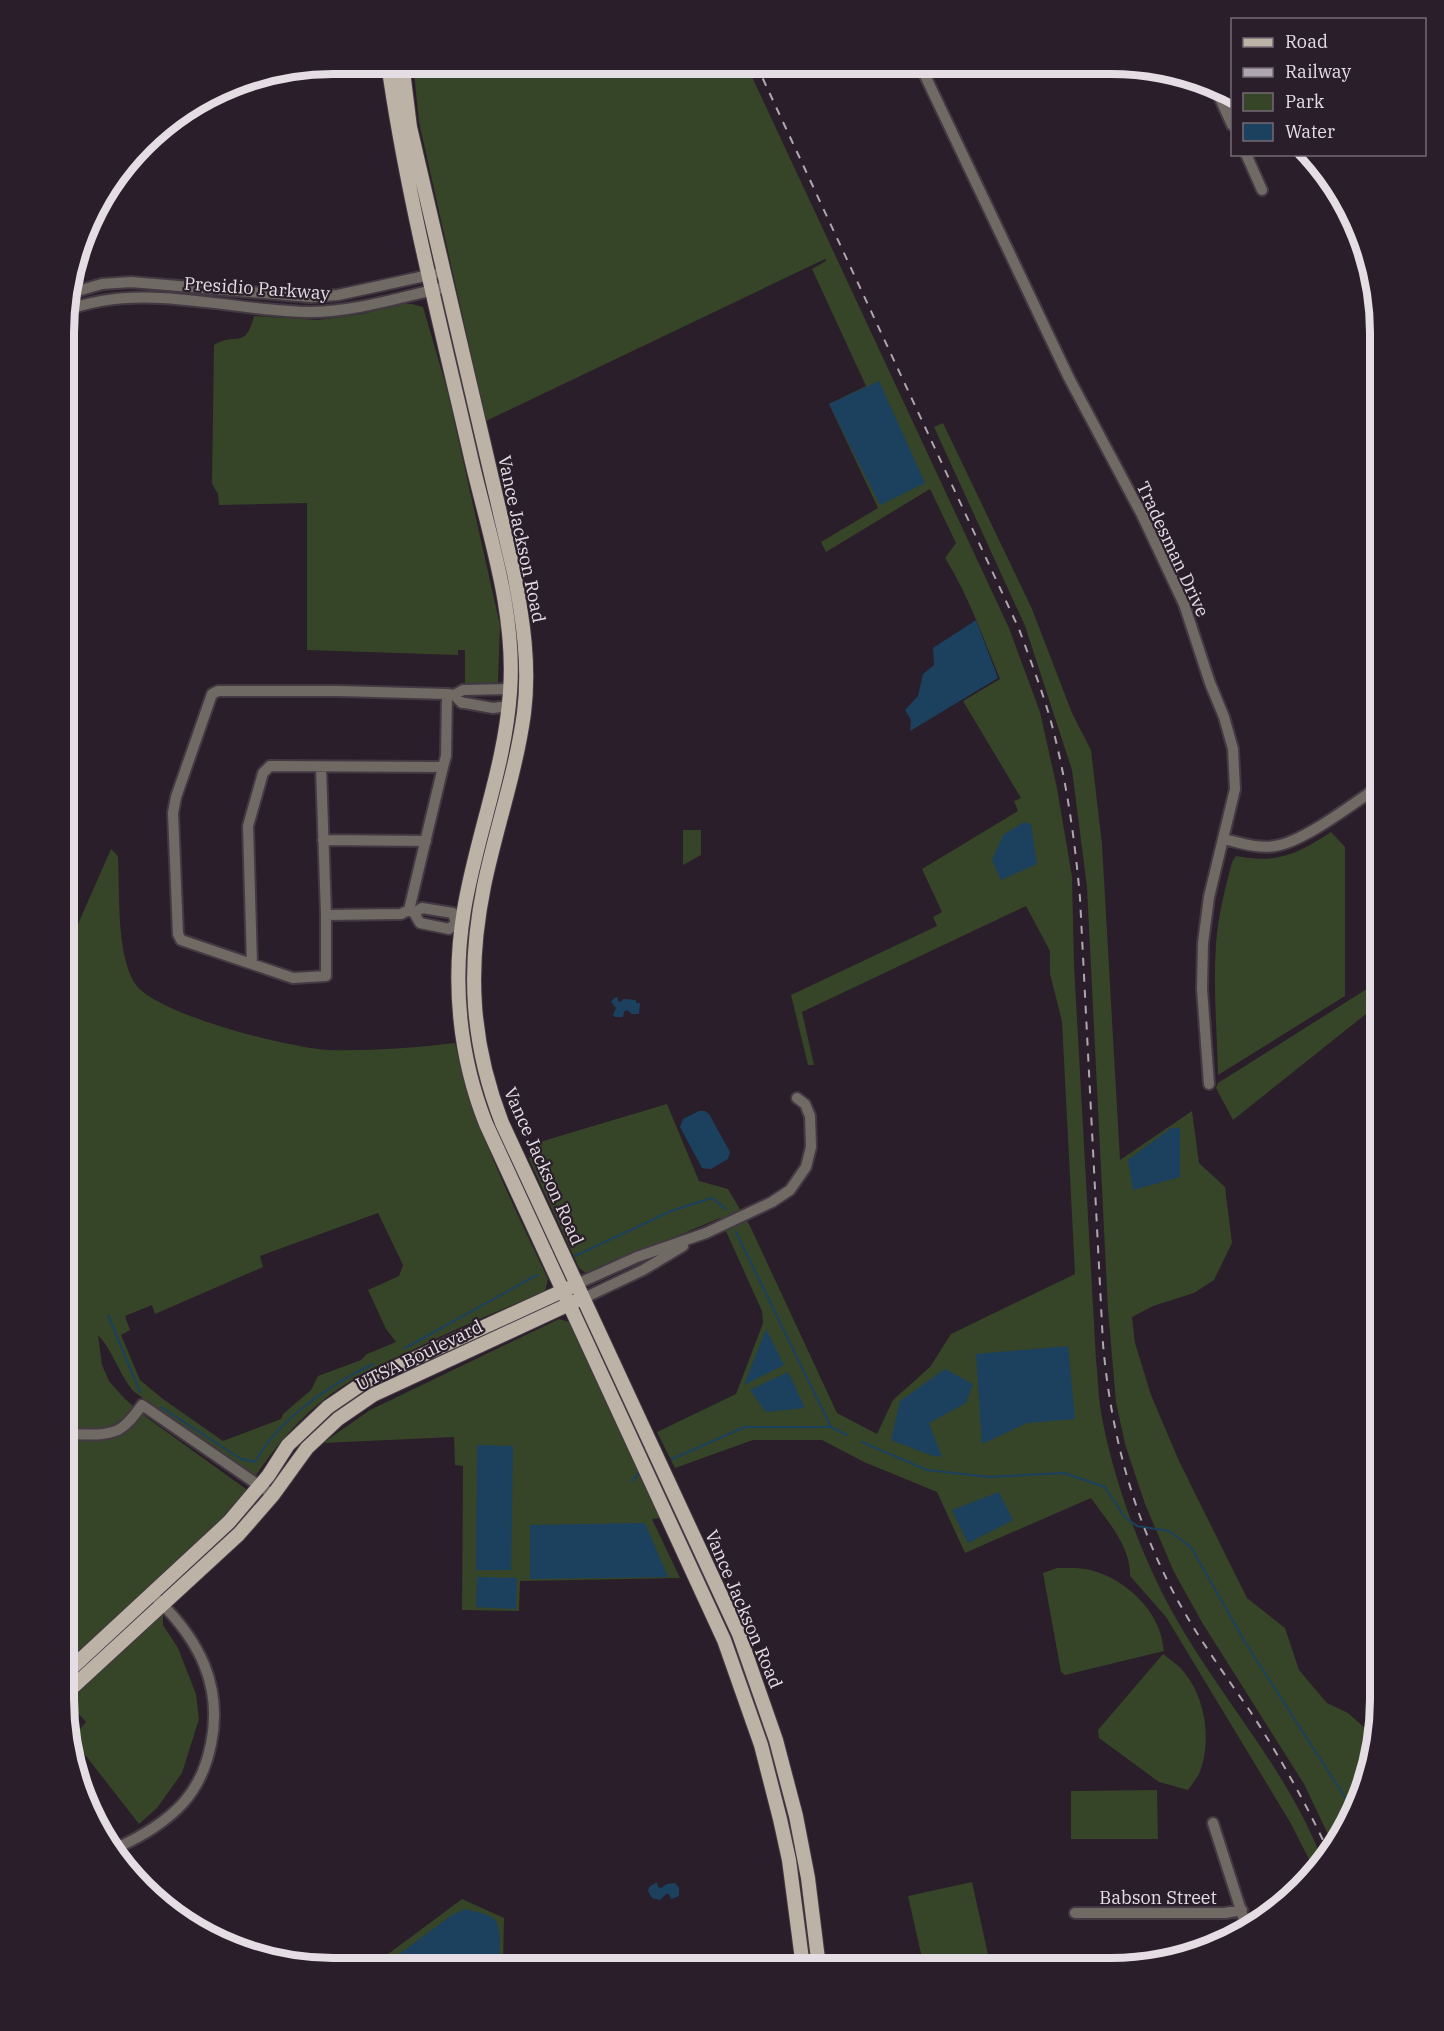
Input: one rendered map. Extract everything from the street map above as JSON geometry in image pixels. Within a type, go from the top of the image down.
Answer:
[{"type":"main road","name":"Vance Jackson Road","points":[[390,74],[401,150],[507,612],[510,642],[511,689],[505,742],[459,923],[458,992],[461,1032],[476,1098],[719,1630],[746,1701],[766,1763],[789,1860],[802,1958]]},
{"type":"main road","name":"Vance Jackson Road","points":[[403,74],[410,127],[514,573],[525,647],[526,687],[519,743],[484,886],[478,920],[474,990],[476,1030],[490,1092],[502,1123],[739,1634],[776,1740],[796,1816],[808,1878],[818,1958]]},
{"type":"main road","name":"UTSA Boulevard","points":[[74,1666],[229,1522],[259,1487],[297,1436],[345,1394],[366,1382],[577,1284]]},
{"type":"main road","name":"UTSA Boulevard","points":[[74,1686],[239,1534],[273,1496],[307,1448],[321,1433],[354,1407],[373,1395],[584,1298]]},
{"type":"street","name":"Tradesman Drive","points":[[924,74],[1065,370],[1142,515],[1184,604],[1210,683],[1224,717],[1233,749],[1234,789],[1209,897],[1203,943],[1202,989],[1209,1084]]},
{"type":"street","points":[[1220,97],[1231,121]]},
{"type":"street","points":[[1247,156],[1262,190]]},
{"type":"street","name":"Presidio Parkway","points":[[78,289],[102,284],[131,282],[310,297],[338,295],[443,272]]},
{"type":"street","name":"Presidio Parkway","points":[[75,307],[128,298],[168,299],[310,312],[340,310],[447,287]]},
{"type":"street","points":[[78,289],[83,304]]},
{"type":"street","points":[[243,306],[244,291]]},
{"type":"street","points":[[321,767],[326,976],[292,978],[181,940],[178,934],[173,813],[176,796],[212,694],[218,691],[339,691],[450,694],[463,690],[511,689]]},
{"type":"street","points":[[476,705],[477,690]]},
{"type":"street","points":[[450,694],[462,703],[493,708],[509,706]]},
{"type":"street","points":[[326,915],[401,914],[412,912],[422,908],[453,913],[459,923],[449,929],[429,926],[420,923],[412,912],[446,756],[450,694]]},
{"type":"street","points":[[252,964],[248,826],[263,773],[270,766],[443,767]]},
{"type":"street","points":[[1224,839],[1251,846],[1274,847],[1294,842],[1370,792]]},
{"type":"street","points":[[323,840],[426,841]]},
{"type":"street","points":[[429,926],[431,909]]},
{"type":"street","name":"UTSA Boulevard","points":[[584,1298],[643,1270],[706,1233],[772,1202],[790,1190],[806,1167],[812,1147],[810,1116],[805,1104],[797,1098]]},
{"type":"street","name":"UTSA Boulevard","points":[[577,1284],[637,1257],[706,1233]]},
{"type":"street","points":[[74,1434],[117,1430],[129,1421],[142,1406],[273,1496]]},
{"type":"street","points":[[120,1846],[148,1832],[184,1802],[205,1766],[215,1728],[215,1707],[207,1669],[191,1638],[151,1594]]},
{"type":"street","points":[[1213,1822],[1245,1921]]},
{"type":"street","name":"Babson Street","points":[[1075,1913],[1225,1913],[1242,1910]]},
{"type":"green space","points":[[414,74],[751,74],[1009,628],[1040,712],[1057,788],[1072,877],[1074,965],[1096,1360],[1105,1434],[1132,1523],[1156,1580],[1202,1661],[1259,1744],[1294,1801],[1319,1853],[1311,1863],[1290,1822],[1166,1617],[1130,1576],[1127,1554],[1122,1544],[1091,1498],[965,1553],[937,1492],[864,1462],[822,1440],[753,1440],[675,1468],[657,1432],[736,1394],[763,1323],[762,1311],[720,1218],[587,1274],[579,1268],[529,1159],[533,1144],[667,1104],[699,1181],[728,1189],[750,1226],[837,1413],[877,1434],[893,1400],[930,1367],[951,1334],[1075,1274],[1062,1021],[1050,974],[1050,951],[1026,906],[802,1012],[814,1065],[808,1065],[791,995],[937,926],[933,917],[942,912],[922,869],[1018,811],[1014,801],[1021,798],[963,701],[1000,679],[968,602],[945,558],[956,543],[930,489],[826,552],[821,542],[878,508],[829,404],[866,386],[812,269],[826,261],[825,259],[486,421],[419,122]]},
{"type":"green space","points":[[398,304],[423,307],[447,389],[500,625],[498,682],[465,686],[465,650],[458,650],[458,655],[307,650],[307,503],[219,505],[218,494],[212,484],[214,345],[228,339],[243,337],[251,327],[254,316],[318,320],[363,314]]},
{"type":"green space","points":[[943,423],[1032,609],[1072,713],[1091,750],[1102,844],[1120,1160],[1192,1111],[1199,1163],[1225,1187],[1232,1243],[1214,1280],[1194,1293],[1153,1306],[1132,1317],[1135,1343],[1151,1395],[1179,1461],[1247,1598],[1285,1628],[1299,1670],[1327,1703],[1348,1713],[1368,1731],[1366,1749],[1357,1781],[1344,1813],[1330,1838],[1304,1784],[1203,1624],[1174,1572],[1145,1504],[1125,1444],[1116,1402],[1108,1310],[1087,887],[1072,770],[1025,626],[934,427]]},
{"type":"green space","points":[[683,830],[701,830],[701,855],[683,865]]},
{"type":"green space","points":[[1331,832],[1345,847],[1345,996],[1218,1075],[1216,944],[1224,892],[1232,862],[1236,856],[1264,859],[1286,855],[1308,846]]},
{"type":"green space","points":[[111,849],[118,856],[120,921],[128,969],[134,982],[146,994],[167,1006],[224,1027],[309,1048],[376,1050],[455,1043],[483,1134],[548,1279],[545,1291],[383,1363],[343,1386],[317,1405],[294,1427],[255,1477],[133,1391],[98,1335],[102,1365],[109,1381],[125,1399],[146,1417],[246,1489],[246,1493],[219,1524],[163,1577],[163,1625],[178,1648],[196,1694],[199,1719],[182,1773],[157,1808],[139,1824],[78,1745],[76,1733],[86,1722],[74,1709],[74,1446],[77,1446],[76,1420],[74,1420],[74,933]],"holes":[[[378,1213],[403,1265],[399,1276],[368,1290],[386,1329],[396,1342],[367,1354],[361,1360],[318,1376],[311,1390],[283,1414],[281,1419],[223,1441],[140,1380],[121,1335],[130,1330],[125,1316],[152,1305],[155,1314],[263,1267],[260,1256]]]},
{"type":"green space","points":[[1370,987],[1370,1011],[1233,1120],[1216,1088],[1218,1083]]},
{"type":"green space","points":[[559,1319],[569,1322],[660,1518],[652,1519],[680,1578],[520,1581],[519,1611],[462,1610],[463,1466],[455,1465],[454,1437],[323,1443],[370,1410]]},
{"type":"green space","points":[[1057,1568],[1089,1570],[1105,1575],[1125,1586],[1143,1603],[1156,1622],[1164,1651],[1065,1675],[1061,1672],[1043,1573]]},
{"type":"green space","points":[[1163,1654],[1180,1667],[1191,1683],[1205,1721],[1203,1762],[1199,1774],[1188,1790],[1159,1782],[1099,1738],[1098,1730]]},
{"type":"green space","points":[[1157,1790],[1158,1839],[1071,1839],[1071,1791]]},
{"type":"green space","points":[[972,1882],[989,1958],[922,1958],[908,1896]]},
{"type":"green space","points":[[462,1899],[504,1918],[503,1958],[383,1958]]},
{"type":"water","points":[[879,381],[925,483],[880,505],[829,404]]},
{"type":"water","points":[[976,620],[998,678],[910,731],[911,720],[905,710],[918,696],[923,674],[934,665],[933,648]]},
{"type":"water","points":[[1024,822],[1031,824],[1037,864],[1001,880],[992,860],[1003,835]]},
{"type":"water","points":[[617,997],[619,1002],[623,999],[636,1000],[636,1003],[640,1003],[639,1014],[632,1014],[627,1010],[623,1017],[615,1017],[613,1015],[616,1008],[611,1002]]},
{"type":"water","points":[[699,1111],[709,1114],[730,1152],[728,1159],[711,1169],[702,1168],[680,1127],[683,1119]]},
{"type":"water","points":[[1171,1128],[1180,1128],[1180,1177],[1133,1190],[1128,1160]]},
{"type":"water","points":[[766,1329],[784,1365],[744,1385]]},
{"type":"water","points":[[1068,1346],[1075,1419],[1027,1423],[982,1444],[976,1354]]},
{"type":"water","points":[[945,1369],[973,1384],[966,1403],[929,1423],[942,1457],[930,1455],[891,1440],[900,1401]]},
{"type":"water","points":[[788,1372],[805,1408],[766,1412],[750,1390]]},
{"type":"water","points":[[477,1445],[513,1446],[511,1570],[476,1570]]},
{"type":"water","points":[[999,1492],[1013,1520],[968,1543],[952,1510]]},
{"type":"water","points":[[645,1523],[668,1577],[530,1579],[530,1525]]},
{"type":"water","points":[[477,1577],[517,1578],[516,1609],[476,1607]]},
{"type":"water","points":[[657,1882],[658,1887],[661,1888],[675,1883],[679,1888],[679,1895],[671,1899],[669,1894],[660,1900],[652,1898],[648,1891],[649,1887]]},
{"type":"water","points":[[465,1909],[493,1918],[499,1933],[499,1958],[394,1958],[452,1915]]},
{"type":"waterway","points":[[575,1256],[671,1211],[712,1198],[726,1209]]},
{"type":"waterway","points":[[736,1232],[831,1427]]},
{"type":"waterway","points":[[405,1348],[537,1275]]},
{"type":"waterway","points":[[108,1315],[140,1392]]},
{"type":"waterway","points":[[161,1407],[241,1459],[255,1462],[277,1432],[306,1405],[339,1382],[373,1364]]},
{"type":"waterway","points":[[672,1459],[745,1427],[831,1427],[847,1435]]},
{"type":"waterway","points":[[862,1442],[927,1470],[989,1477],[1064,1473],[1105,1487],[1124,1516],[1137,1526],[1169,1531],[1191,1547],[1245,1642],[1349,1801]]},
{"type":"waterway","points":[[632,1481],[638,1474]]},
{"type":"railway","points":[[761,74],[1019,629],[1046,704],[1066,792],[1078,877],[1103,1344],[1119,1444],[1137,1508],[1162,1570],[1203,1643],[1272,1746],[1325,1845]]}]
